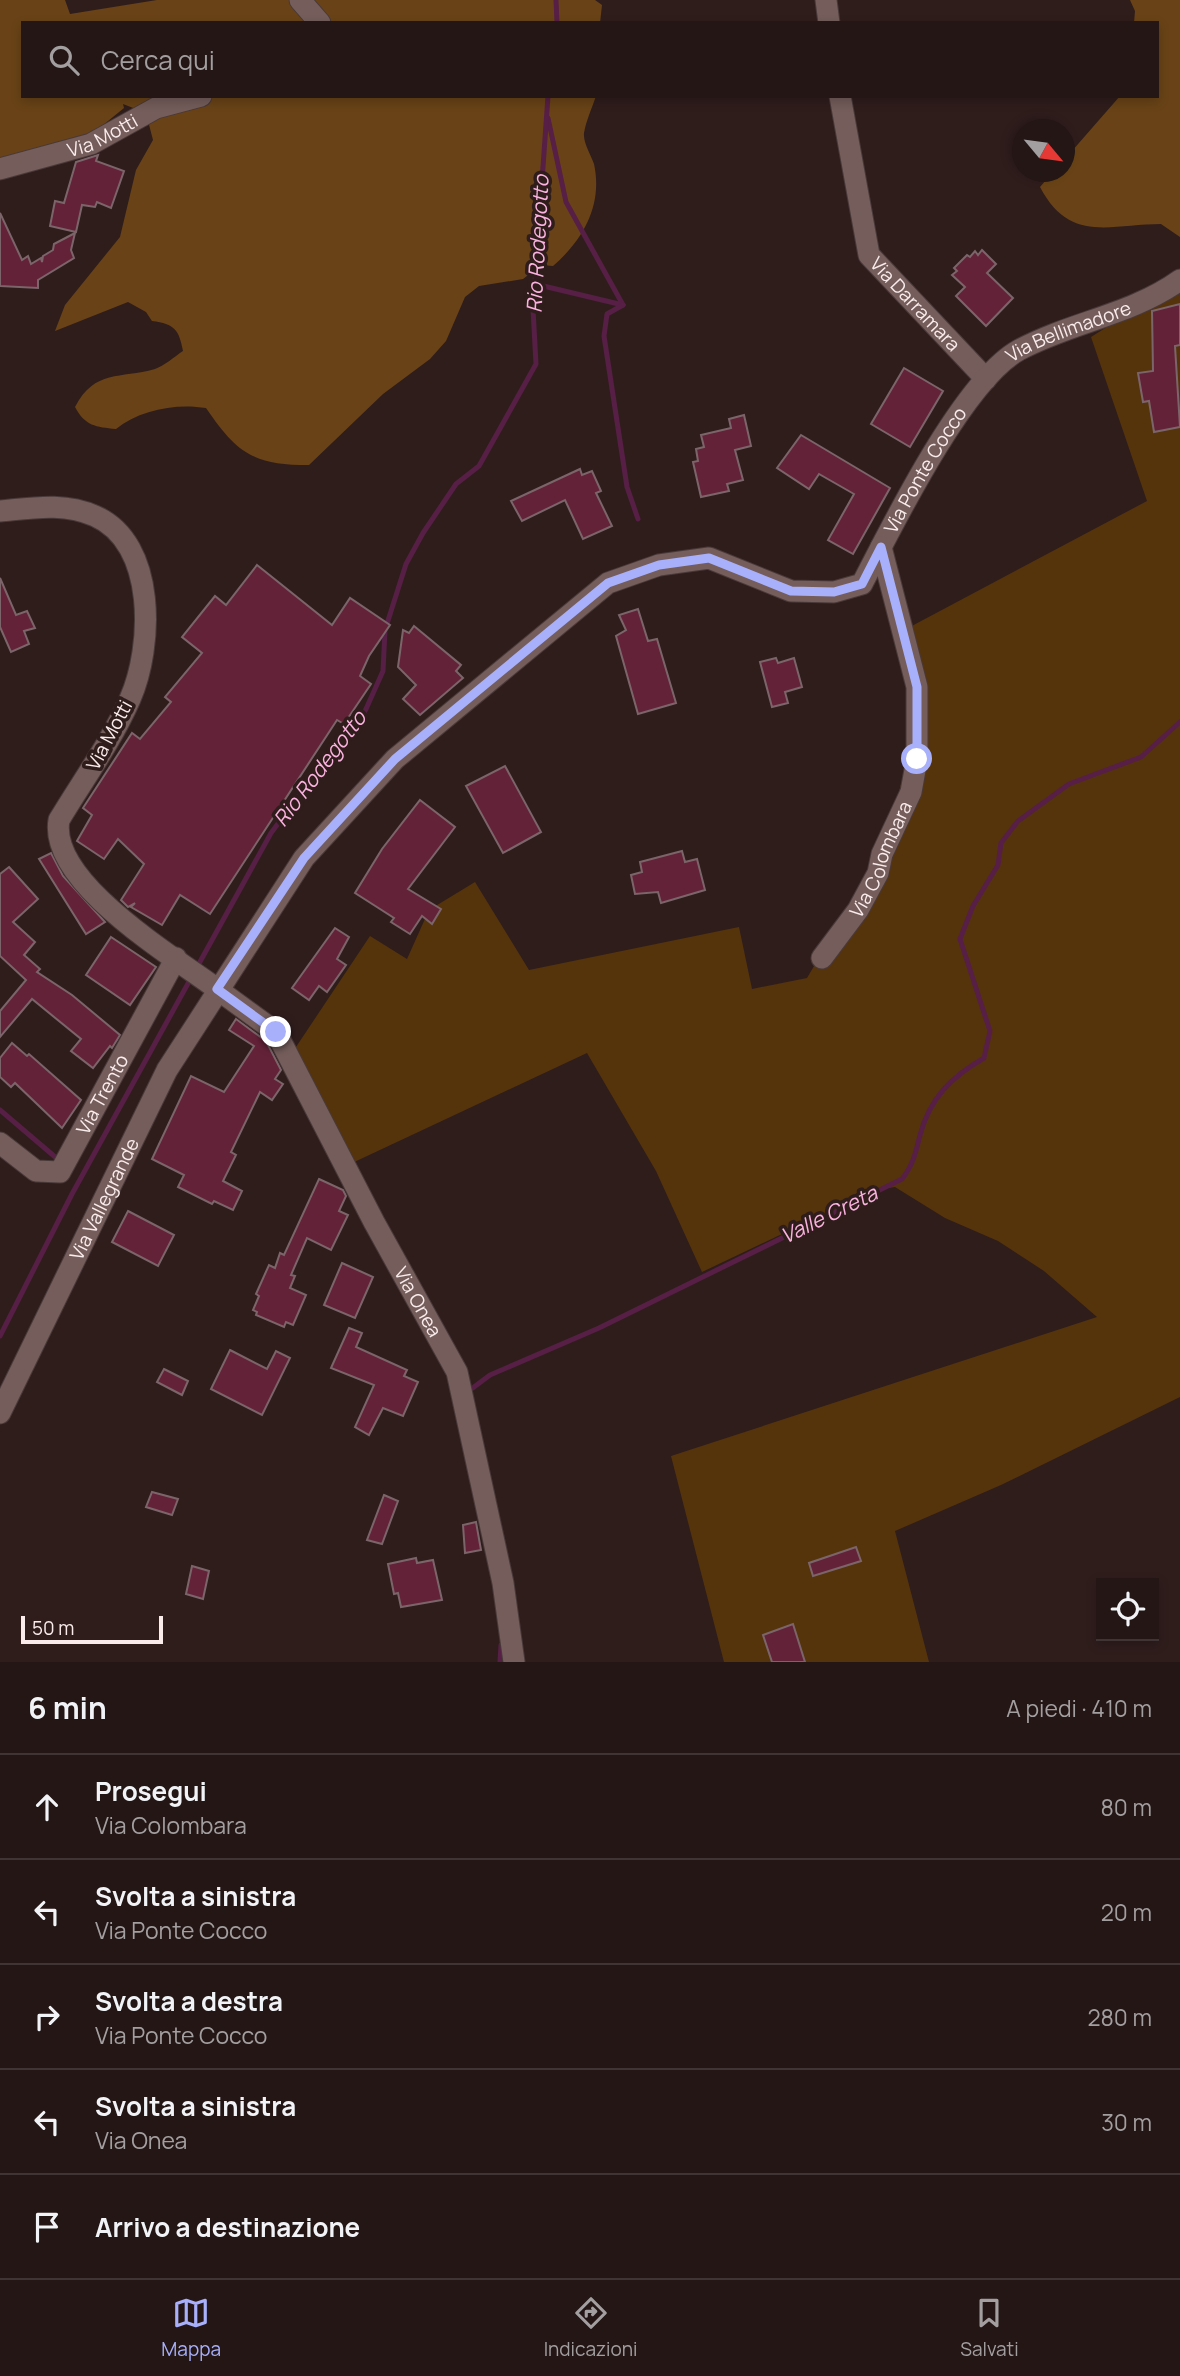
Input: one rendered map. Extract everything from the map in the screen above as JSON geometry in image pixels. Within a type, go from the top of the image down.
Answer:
[{"type":"street","points":[[300,0],[318,21]]},
{"type":"street","points":[[826,0],[829,21]]},
{"type":"street","name":"Via Motti","points":[[0,169],[91,144],[156,108],[194,98]]},
{"type":"street","name":"Via Darramara","points":[[840,98],[869,255],[986,379]]},
{"type":"street","name":"Via Bellimadore","points":[[968,401],[986,379],[1017,351],[1156,297],[1180,280]]},
{"type":"street","name":"Via Ponte Cocco","points":[[211,985],[304,858],[395,759],[608,583],[659,565],[709,558],[791,591],[834,592],[862,584],[900,509],[968,401]]},
{"type":"street","name":"Via Motti","points":[[0,511],[57,507],[97,516],[117,531],[135,558],[144,581],[144,634],[136,680],[102,751],[59,820],[59,845],[101,902],[211,985]]},
{"type":"street","name":"Via Colombara","points":[[822,958],[858,910],[878,873],[882,854],[911,792],[917,759],[917,687],[881,547]]},
{"type":"street","name":"Via Trento","points":[[0,1143],[36,1171],[64,1165],[180,961]]},
{"type":"street","name":"Via Vallegrande","points":[[0,1413],[211,985]]},
{"type":"street","name":"Via Onea","points":[[211,985],[276,1032],[374,1222],[457,1372],[503,1583],[514,1662]]},
{"type":"shaded area","points":[[0,0],[65,0],[70,14],[157,0],[595,0],[602,5],[600,21],[21,21],[21,98],[595,98],[584,137],[594,164],[596,194],[588,221],[573,245],[553,266],[541,265],[523,279],[479,286],[465,297],[446,341],[430,359],[383,394],[309,465],[274,462],[248,453],[227,436],[206,408],[170,407],[136,417],[116,429],[87,422],[75,407],[91,386],[100,381],[155,369],[183,351],[175,329],[152,321],[146,312],[128,302],[55,331],[65,305],[120,237],[136,170],[153,140],[146,113],[123,104],[124,108],[65,156],[0,169]]},
{"type":"shaded area","points":[[1130,0],[1180,0],[1180,237],[1161,224],[1093,227],[1078,224],[1064,217],[1040,187],[1044,182],[1075,182],[1075,148],[1118,98],[1159,98],[1159,21],[1134,21],[1135,11]]},
{"type":"shaded area","points":[[1180,281],[1180,1397],[1001,1485],[895,1531],[929,1662],[724,1662],[671,1456],[1097,1317],[1044,1271],[998,1241],[945,1218],[895,1187],[875,1190],[702,1272],[656,1171],[587,1053],[350,1164],[294,1050],[370,936],[407,959],[429,910],[475,882],[529,970],[739,927],[752,989],[807,978],[881,852],[915,737],[908,628],[1147,501],[1091,337]]},
{"type":"building","points":[[98,155],[96,161],[124,171],[111,208],[97,202],[95,207],[82,205],[76,232],[50,226],[55,201],[64,203],[76,162]]},
{"type":"building","points":[[0,213],[22,260],[28,256],[31,264],[41,258],[42,262],[43,256],[53,250],[54,244],[75,233],[71,250],[74,258],[38,280],[38,288],[0,286]]},
{"type":"building","points":[[982,250],[996,264],[987,273],[1013,298],[986,326],[956,296],[965,287],[952,275],[957,271],[954,268],[967,255],[970,257],[975,251],[978,255]]},
{"type":"building","points":[[1180,304],[1180,345],[1175,346],[1180,427],[1154,432],[1149,401],[1143,402],[1138,373],[1153,371],[1152,311]]},
{"type":"building","points":[[904,368],[943,391],[910,447],[871,424]]},
{"type":"building","points":[[744,415],[751,446],[735,450],[743,480],[727,484],[729,491],[701,497],[693,462],[698,461],[696,449],[704,447],[701,435],[731,428],[729,419]]},
{"type":"building","points":[[801,435],[890,488],[853,554],[828,540],[854,494],[819,474],[809,489],[777,468]]},
{"type":"building","points":[[580,469],[582,475],[592,471],[601,491],[596,493],[612,526],[583,539],[565,500],[522,521],[511,501]]},
{"type":"building","points":[[257,565],[332,625],[350,598],[390,625],[369,656],[360,676],[371,684],[344,724],[337,720],[210,914],[180,895],[162,925],[131,907],[135,903],[128,907],[121,900],[144,864],[118,839],[104,859],[77,841],[92,815],[83,808],[132,733],[140,739],[171,702],[165,697],[202,653],[182,637],[215,596],[226,605]]},
{"type":"building","points":[[0,578],[16,615],[27,611],[35,628],[24,631],[29,644],[11,652],[0,627]]},
{"type":"building","points":[[638,609],[648,641],[657,639],[676,703],[638,714],[616,636],[626,630],[619,615]]},
{"type":"building","points":[[414,626],[461,665],[456,671],[463,678],[420,715],[403,699],[416,685],[398,667],[403,630],[409,633]]},
{"type":"building","points":[[776,658],[778,663],[794,658],[802,687],[785,692],[788,703],[772,707],[760,662]]},
{"type":"building","points":[[505,766],[541,832],[503,853],[466,786]]},
{"type":"building","points":[[420,800],[455,827],[408,889],[441,909],[432,924],[422,916],[410,934],[391,922],[394,918],[355,893],[382,849]]},
{"type":"building","points":[[682,851],[685,862],[697,859],[705,890],[661,903],[658,892],[635,894],[631,875],[642,872],[640,862]]},
{"type":"building","points":[[51,853],[63,876],[105,922],[86,934],[39,859]]},
{"type":"building","points":[[9,867],[38,899],[13,922],[35,942],[24,955],[40,969],[37,972],[72,995],[120,1035],[93,1068],[71,1051],[81,1039],[32,999],[0,1037],[0,1011],[26,980],[0,956],[0,874]]},
{"type":"building","points":[[335,928],[349,937],[337,959],[346,965],[327,992],[319,986],[309,1000],[292,988]]},
{"type":"building","points":[[111,937],[156,967],[130,1005],[86,975]]},
{"type":"building","points":[[236,1019],[266,1041],[281,1070],[275,1079],[283,1084],[272,1100],[260,1092],[231,1152],[236,1155],[223,1181],[242,1191],[233,1210],[214,1201],[212,1204],[178,1187],[184,1175],[152,1159],[191,1076],[224,1092],[254,1046],[229,1030]]},
{"type":"building","points":[[12,1043],[27,1056],[29,1054],[81,1100],[62,1128],[15,1083],[11,1087],[0,1077],[0,1058]]},
{"type":"building","points":[[319,1179],[343,1190],[346,1196],[339,1211],[348,1215],[331,1250],[307,1238],[291,1275],[295,1276],[290,1288],[306,1295],[293,1325],[286,1322],[284,1327],[256,1315],[257,1312],[253,1310],[259,1296],[256,1294],[269,1265],[275,1268],[280,1253],[284,1255]]},
{"type":"building","points":[[128,1211],[174,1235],[158,1266],[112,1242]]},
{"type":"building","points":[[342,1263],[373,1277],[355,1318],[324,1305]]},
{"type":"building","points":[[349,1328],[362,1333],[356,1347],[407,1370],[404,1376],[418,1382],[403,1416],[383,1408],[369,1435],[355,1427],[374,1385],[331,1368]]},
{"type":"building","points":[[230,1350],[267,1369],[276,1351],[290,1358],[262,1415],[211,1389]]},
{"type":"building","points":[[164,1369],[188,1381],[182,1395],[157,1382]]},
{"type":"building","points":[[152,1492],[178,1499],[172,1515],[146,1507]]},
{"type":"building","points":[[384,1495],[398,1501],[382,1544],[367,1540]]},
{"type":"building","points":[[476,1522],[481,1550],[465,1553],[463,1525]]},
{"type":"building","points":[[856,1547],[861,1561],[813,1576],[809,1563]]},
{"type":"building","points":[[416,1558],[417,1563],[433,1560],[442,1600],[401,1607],[398,1593],[394,1594],[388,1564]]},
{"type":"building","points":[[192,1566],[209,1571],[203,1599],[186,1594]]},
{"type":"building","points":[[793,1624],[805,1662],[772,1662],[763,1635]]},
{"type":"waterway","name":"Rio Rodegotto","points":[[556,0],[557,21]]},
{"type":"waterway","name":"Rio Rodegotto","points":[[196,969],[271,833],[315,774],[350,736],[366,709],[383,671],[385,630],[406,564],[456,484],[479,466],[536,364],[533,309],[548,98]]},
{"type":"waterway","points":[[548,118],[566,202],[623,305]]},
{"type":"waterway","points":[[535,284],[623,305]]},
{"type":"waterway","points":[[623,305],[607,314],[604,336],[627,487],[638,519]]},
{"type":"waterway","name":"Valle Creta","points":[[466,1393],[490,1375],[599,1328],[902,1179],[936,1099],[961,1073],[984,1058],[990,1031],[960,939],[973,906],[998,865],[1001,843],[1018,821],[1069,784],[1141,757],[1180,722]]},
{"type":"waterway","name":"Rio Rodegotto","points":[[0,1336],[72,1194],[191,978]]},
{"type":"waterway","points":[[0,1110],[61,1162]]},
{"type":"waterway","name":"Valle Creta","points":[[500,1662],[501,1645]]},
{"type":"route","points":[[276,1032],[217,989],[304,858],[395,759],[608,583],[659,565],[709,558],[791,591],[834,592],[862,584],[881,547],[906,653],[917,687],[917,759]]}]
